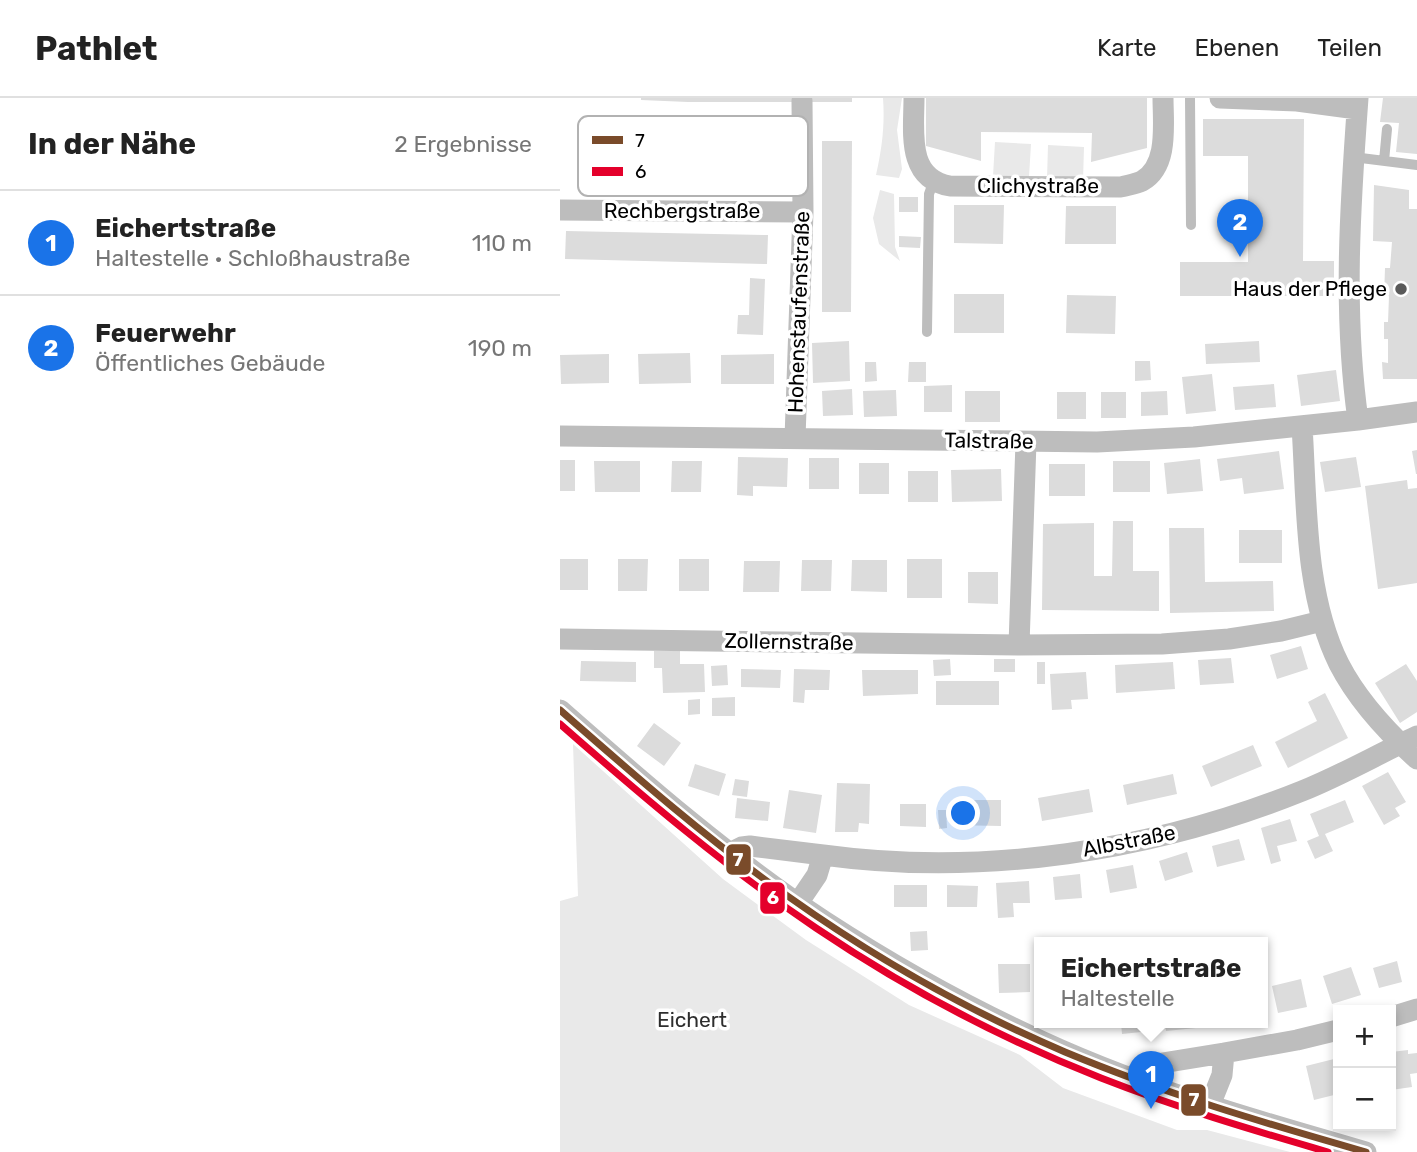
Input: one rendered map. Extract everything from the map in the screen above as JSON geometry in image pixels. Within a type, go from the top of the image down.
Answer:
[{"type":"street","points":[[914,98],[915,156],[924,171],[934,180]]},
{"type":"street","name":"Clichystraße","points":[[934,180],[941,185],[950,186],[1132,185],[1143,181],[1158,163],[1163,98]]},
{"type":"street","points":[[1220,98],[1357,104],[1349,224],[1348,310],[1350,358],[1358,420]]},
{"type":"street","name":"Hohenstaufenstraße","points":[[802,101],[802,116]]},
{"type":"street","name":"Hohenstaufenstraße","points":[[795,438],[803,196]]},
{"type":"street","name":"Rechbergstraße","points":[[560,210],[803,212]]},
{"type":"street","name":"Talstraße","points":[[560,436],[1097,442],[1195,437],[1417,412]]},
{"type":"street","points":[[1302,426],[1312,576],[1322,621],[1339,664],[1350,682],[1375,717],[1409,740],[1417,759]]},
{"type":"street","points":[[1019,645],[1026,442]]},
{"type":"street","name":"Zollernstraße","points":[[560,639],[1019,645],[1162,644],[1258,635],[1322,621]]},
{"type":"street","points":[[560,710],[730,853],[832,926],[912,974],[1055,1047],[1259,1122],[1366,1152]]},
{"type":"street","name":"Albstraße","points":[[730,853],[750,846],[870,861],[943,863],[1028,858],[1122,844],[1199,826],[1272,803],[1340,775],[1409,740]]},
{"type":"street","points":[[798,903],[817,876],[824,855]]},
{"type":"street","points":[[1396,1015],[1417,1009]]},
{"type":"street","points":[[1133,1077],[1150,1065],[1333,1031]]},
{"type":"street","points":[[1210,1105],[1222,1075],[1224,1053]]},
{"type":"lane","points":[[1190,98],[1191,225]]},
{"type":"lane","points":[[1384,161],[1387,129]]},
{"type":"lane","points":[[1353,157],[1417,165]]},
{"type":"lane","points":[[927,332],[929,194],[934,180]]},
{"type":"green space","points":[[883,98],[902,98],[897,130],[902,169],[899,178],[876,175],[883,136]]},
{"type":"green space","points":[[995,142],[1031,144],[1029,177],[993,176]]},
{"type":"green space","points":[[1048,145],[1084,147],[1083,181],[1047,179]]},
{"type":"green space","points":[[880,190],[894,194],[895,247],[900,261],[879,244],[873,218]]},
{"type":"green space","name":"Eichert","points":[[573,744],[723,879],[806,940],[909,1005],[1020,1055],[1063,1088],[1177,1130],[1207,1130],[1290,1152],[560,1152],[560,901],[578,896]]},
{"type":"building","points":[[641,98],[852,98],[852,102],[688,102]]},
{"type":"building","points":[[926,98],[1147,98],[1147,148],[1091,162],[1092,133],[981,132],[981,161],[926,146]]},
{"type":"building","points":[[1383,98],[1417,98],[1417,154],[1396,152],[1399,123],[1380,122]]},
{"type":"building","points":[[1203,119],[1304,119],[1303,261],[1334,261],[1334,296],[1180,296],[1180,262],[1248,262],[1248,156],[1203,156]]},
{"type":"building","points":[[822,141],[852,141],[851,312],[822,312]]},
{"type":"building","name":"Haus der Pflege","points":[[1374,185],[1409,190],[1409,209],[1417,209],[1417,379],[1383,379],[1382,362],[1388,363],[1388,339],[1384,339],[1389,296],[1384,297],[1385,268],[1390,268],[1392,242],[1373,241]]},
{"type":"building","points":[[899,197],[918,197],[918,212],[899,212]]},
{"type":"building","points":[[954,205],[1004,205],[1003,244],[954,243]]},
{"type":"building","points":[[1066,206],[1116,206],[1116,244],[1065,244]]},
{"type":"building","points":[[566,231],[768,235],[767,264],[565,259]]},
{"type":"building","points":[[899,236],[921,237],[920,248],[899,247]]},
{"type":"building","points":[[750,278],[765,279],[763,335],[737,334],[738,315],[749,315]]},
{"type":"building","points":[[954,294],[1004,294],[1004,333],[954,333]]},
{"type":"building","points":[[1067,295],[1116,296],[1115,334],[1066,333]]},
{"type":"building","points":[[849,341],[850,381],[813,383],[812,343]]},
{"type":"building","points":[[1259,341],[1260,362],[1206,364],[1205,344]]},
{"type":"building","points":[[690,353],[691,383],[639,384],[638,354]]},
{"type":"building","points":[[609,354],[609,383],[561,384],[560,355]]},
{"type":"building","points":[[774,354],[774,384],[721,384],[721,355]]},
{"type":"building","points":[[1135,361],[1150,361],[1151,380],[1135,381]]},
{"type":"building","points":[[865,362],[876,362],[877,381],[865,382]]},
{"type":"building","points":[[909,362],[926,362],[926,382],[908,382]]},
{"type":"building","points":[[1336,370],[1340,401],[1301,406],[1297,375]]},
{"type":"building","points":[[1212,374],[1216,411],[1186,414],[1182,377]]},
{"type":"building","points":[[1274,384],[1276,407],[1235,410],[1233,387]]},
{"type":"building","points":[[952,385],[952,412],[924,412],[924,386]]},
{"type":"building","points":[[852,389],[853,415],[823,416],[822,391]]},
{"type":"building","points":[[896,390],[897,416],[864,417],[863,391]]},
{"type":"building","points":[[965,391],[1000,391],[1000,422],[965,422]]},
{"type":"building","points":[[1167,391],[1168,415],[1141,416],[1141,392]]},
{"type":"building","points":[[1057,392],[1086,392],[1086,419],[1057,419]]},
{"type":"building","points":[[1101,392],[1126,392],[1126,418],[1101,418]]},
{"type":"building","points":[[1417,450],[1417,474],[1416,474],[1412,451]]},
{"type":"building","points":[[1279,451],[1284,489],[1244,494],[1242,478],[1220,481],[1217,459]]},
{"type":"building","points":[[738,457],[788,458],[787,487],[753,486],[753,496],[737,495]]},
{"type":"building","points":[[1356,457],[1361,487],[1325,492],[1320,462]]},
{"type":"building","points":[[809,458],[839,458],[839,489],[809,489]]},
{"type":"building","points":[[1200,459],[1203,491],[1167,494],[1164,463]]},
{"type":"building","points":[[560,460],[575,460],[575,491],[560,491]]},
{"type":"building","points":[[594,461],[640,461],[640,492],[595,492]]},
{"type":"building","points":[[672,461],[702,461],[701,492],[671,492]]},
{"type":"building","points":[[1113,461],[1150,461],[1150,492],[1113,492]]},
{"type":"building","points":[[859,463],[889,463],[889,494],[859,494]]},
{"type":"building","points":[[1049,464],[1085,464],[1085,496],[1049,496]]},
{"type":"building","points":[[1001,469],[1002,501],[952,502],[951,470]]},
{"type":"building","points":[[908,471],[938,471],[938,502],[908,502]]},
{"type":"building","points":[[1407,480],[1408,489],[1417,488],[1417,583],[1378,589],[1365,486]]},
{"type":"building","points":[[1113,521],[1133,521],[1133,571],[1159,571],[1159,611],[1042,610],[1043,524],[1094,523],[1094,576],[1112,576]]},
{"type":"building","points":[[1169,528],[1204,528],[1205,582],[1273,581],[1274,611],[1170,613]]},
{"type":"building","points":[[1239,530],[1282,530],[1282,563],[1239,563]]},
{"type":"building","points":[[560,559],[588,559],[588,590],[560,590]]},
{"type":"building","points":[[618,559],[648,559],[647,591],[618,591]]},
{"type":"building","points":[[679,559],[709,559],[709,591],[679,591]]},
{"type":"building","points":[[907,559],[942,559],[942,598],[907,598]]},
{"type":"building","points":[[802,560],[832,560],[831,591],[801,591]]},
{"type":"building","points":[[852,560],[887,560],[887,592],[851,591]]},
{"type":"building","points":[[744,561],[780,561],[779,592],[743,592]]},
{"type":"building","points":[[968,572],[998,572],[998,604],[968,603]]},
{"type":"building","points":[[1301,646],[1308,669],[1277,679],[1270,655]]},
{"type":"building","points":[[654,651],[680,651],[680,664],[704,664],[705,692],[663,693],[662,668],[654,668]]},
{"type":"building","points":[[1231,658],[1234,683],[1200,685],[1198,660]]},
{"type":"building","points":[[950,659],[951,675],[934,676],[933,660]]},
{"type":"building","points":[[994,659],[1015,659],[1015,672],[994,672]]},
{"type":"building","points":[[581,661],[636,662],[636,682],[580,681]]},
{"type":"building","points":[[1037,662],[1045,662],[1045,684],[1037,684]]},
{"type":"building","points":[[1173,662],[1175,689],[1116,693],[1115,665]]},
{"type":"building","points":[[1406,664],[1417,681],[1417,712],[1400,723],[1375,683]]},
{"type":"building","points":[[727,665],[728,685],[712,686],[711,666]]},
{"type":"building","points":[[741,669],[781,670],[780,688],[741,687]]},
{"type":"building","points":[[794,669],[830,670],[829,690],[805,690],[804,703],[793,702]]},
{"type":"building","points":[[862,670],[918,670],[918,694],[863,696]]},
{"type":"building","points":[[1086,672],[1088,699],[1071,700],[1072,709],[1052,710],[1050,674]]},
{"type":"building","points":[[936,681],[999,681],[999,705],[936,705]]},
{"type":"building","points":[[1325,693],[1348,738],[1288,768],[1275,742],[1317,721],[1308,702]]},
{"type":"building","points":[[735,697],[735,716],[712,716],[712,698]]},
{"type":"building","points":[[700,699],[700,714],[688,715],[688,700]]},
{"type":"building","points":[[654,723],[681,743],[664,766],[637,746]]},
{"type":"building","points":[[1253,745],[1262,766],[1211,787],[1202,766]]},
{"type":"building","points":[[695,764],[726,774],[719,796],[688,786]]},
{"type":"building","points":[[1388,772],[1406,802],[1395,808],[1400,816],[1384,825],[1362,786]]},
{"type":"building","points":[[1173,774],[1177,794],[1127,805],[1123,785]]},
{"type":"building","points":[[735,779],[749,781],[747,797],[732,795]]},
{"type":"building","points":[[837,783],[870,784],[869,824],[859,823],[858,832],[835,832]]},
{"type":"building","points":[[1089,789],[1093,812],[1042,821],[1038,798]]},
{"type":"building","points":[[789,790],[822,795],[816,833],[783,828]]},
{"type":"building","points":[[737,798],[770,802],[768,821],[735,818]]},
{"type":"building","points":[[952,800],[1001,800],[1001,826],[952,825]]},
{"type":"building","points":[[1345,800],[1354,822],[1325,834],[1333,851],[1315,859],[1307,841],[1319,836],[1310,814]]},
{"type":"building","points":[[900,804],[926,804],[926,827],[900,826]]},
{"type":"building","points":[[938,810],[946,810],[947,828],[939,829]]},
{"type":"building","points":[[1290,819],[1297,841],[1277,846],[1281,861],[1271,864],[1261,828]]},
{"type":"building","points":[[1239,839],[1245,860],[1217,867],[1212,846]]},
{"type":"building","points":[[1187,852],[1193,872],[1165,881],[1159,861]]},
{"type":"building","points":[[1133,865],[1137,888],[1110,893],[1106,870]]},
{"type":"building","points":[[1080,874],[1082,898],[1055,900],[1053,877]]},
{"type":"building","points":[[1029,881],[1030,903],[1013,903],[1014,917],[998,918],[996,883]]},
{"type":"building","points":[[894,885],[927,885],[927,907],[894,907]]},
{"type":"building","points":[[947,885],[978,886],[977,907],[947,907]]},
{"type":"building","points":[[927,931],[928,950],[911,951],[910,932]]},
{"type":"building","points":[[1397,961],[1402,982],[1379,988],[1373,968]]},
{"type":"building","points":[[998,964],[1030,964],[1030,992],[999,993]]},
{"type":"building","points":[[1351,967],[1361,995],[1332,1004],[1323,976]]},
{"type":"building","points":[[1301,979],[1307,1007],[1278,1013],[1272,986]]},
{"type":"building","points":[[1121,1028],[1151,1028],[1151,1031],[1122,1034]]},
{"type":"building","points":[[1166,1028],[1196,1028],[1166,1031]]},
{"type":"building","points":[[1408,1050],[1408,1054],[1417,1053],[1417,1073],[1410,1074],[1412,1087],[1396,1089],[1396,1051]]},
{"type":"building","points":[[1333,1059],[1333,1095],[1314,1100],[1306,1066]]},
{"type":"transit line","name":"7","points":[[560,710],[729,853],[855,941],[923,982],[993,1019],[1102,1067],[1214,1107],[1366,1152]]},
{"type":"transit line","name":"6","points":[[560,724],[653,804],[749,881],[850,950],[919,992],[1027,1047],[1129,1089],[1242,1127],[1328,1152]]},
{"type":"place","name":"Feuerwehr","points":[[1240,257]]},
{"type":"place","name":"Haus der Pflege","points":[[1401,289]]},
{"type":"place","name":"Eichertstraße","points":[[1151,1109]]}]
